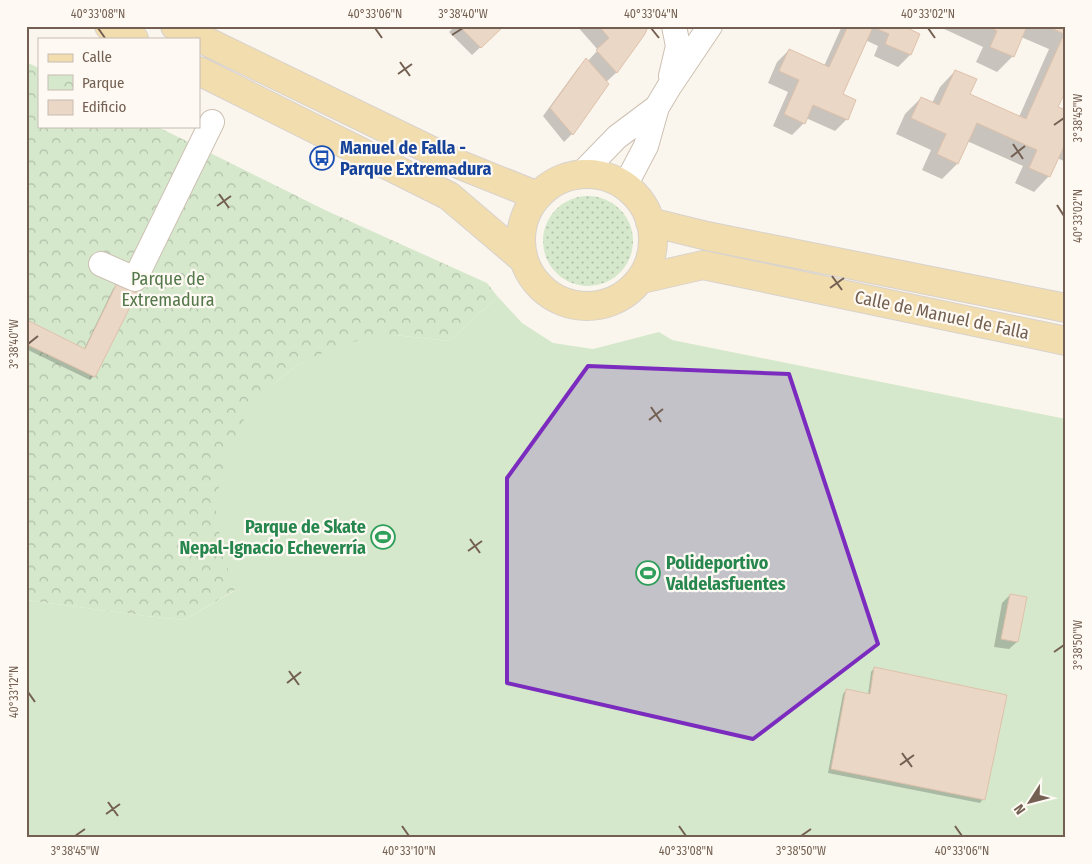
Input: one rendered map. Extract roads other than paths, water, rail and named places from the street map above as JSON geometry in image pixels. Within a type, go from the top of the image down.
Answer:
[{"type":"main road","points":[[109,26],[132,38]]},
{"type":"main road","points":[[175,26],[200,38]]},
{"type":"main road","points":[[200,38],[463,166],[538,196]]},
{"type":"main road","points":[[200,72],[449,196],[523,259],[534,280],[557,299],[580,306],[595,306],[617,300],[636,286],[642,279],[651,254],[653,235],[650,222],[640,200],[626,184],[605,174],[582,173],[564,176],[538,196],[528,210],[522,231],[523,259]]},
{"type":"main road","name":"Calle de Manuel de Falla","points":[[650,222],[707,236],[1066,308]]},
{"type":"main road","name":"Calle de Manuel de Falla","points":[[642,279],[703,265],[1066,341]]},
{"type":"street","points":[[669,87],[678,46],[674,26]]},
{"type":"street","points":[[626,184],[646,146],[657,107],[710,26]]},
{"type":"street","points":[[582,173],[616,136],[657,107]]},
{"type":"street","points":[[101,264],[135,279],[212,122]]},
{"type":"place","name":"Manuel de Falla - Parque Extremadura","points":[[322,158]]},
{"type":"place","name":"Parque de Skate Nepal-Ignacio Echeverría","points":[[383,537]]},
{"type":"place","name":"Polideportivo Valdelasfuentes","points":[[648,573]]},
{"type":"park label","name":"Parque de Extremadura","points":[[168,289]]}]
